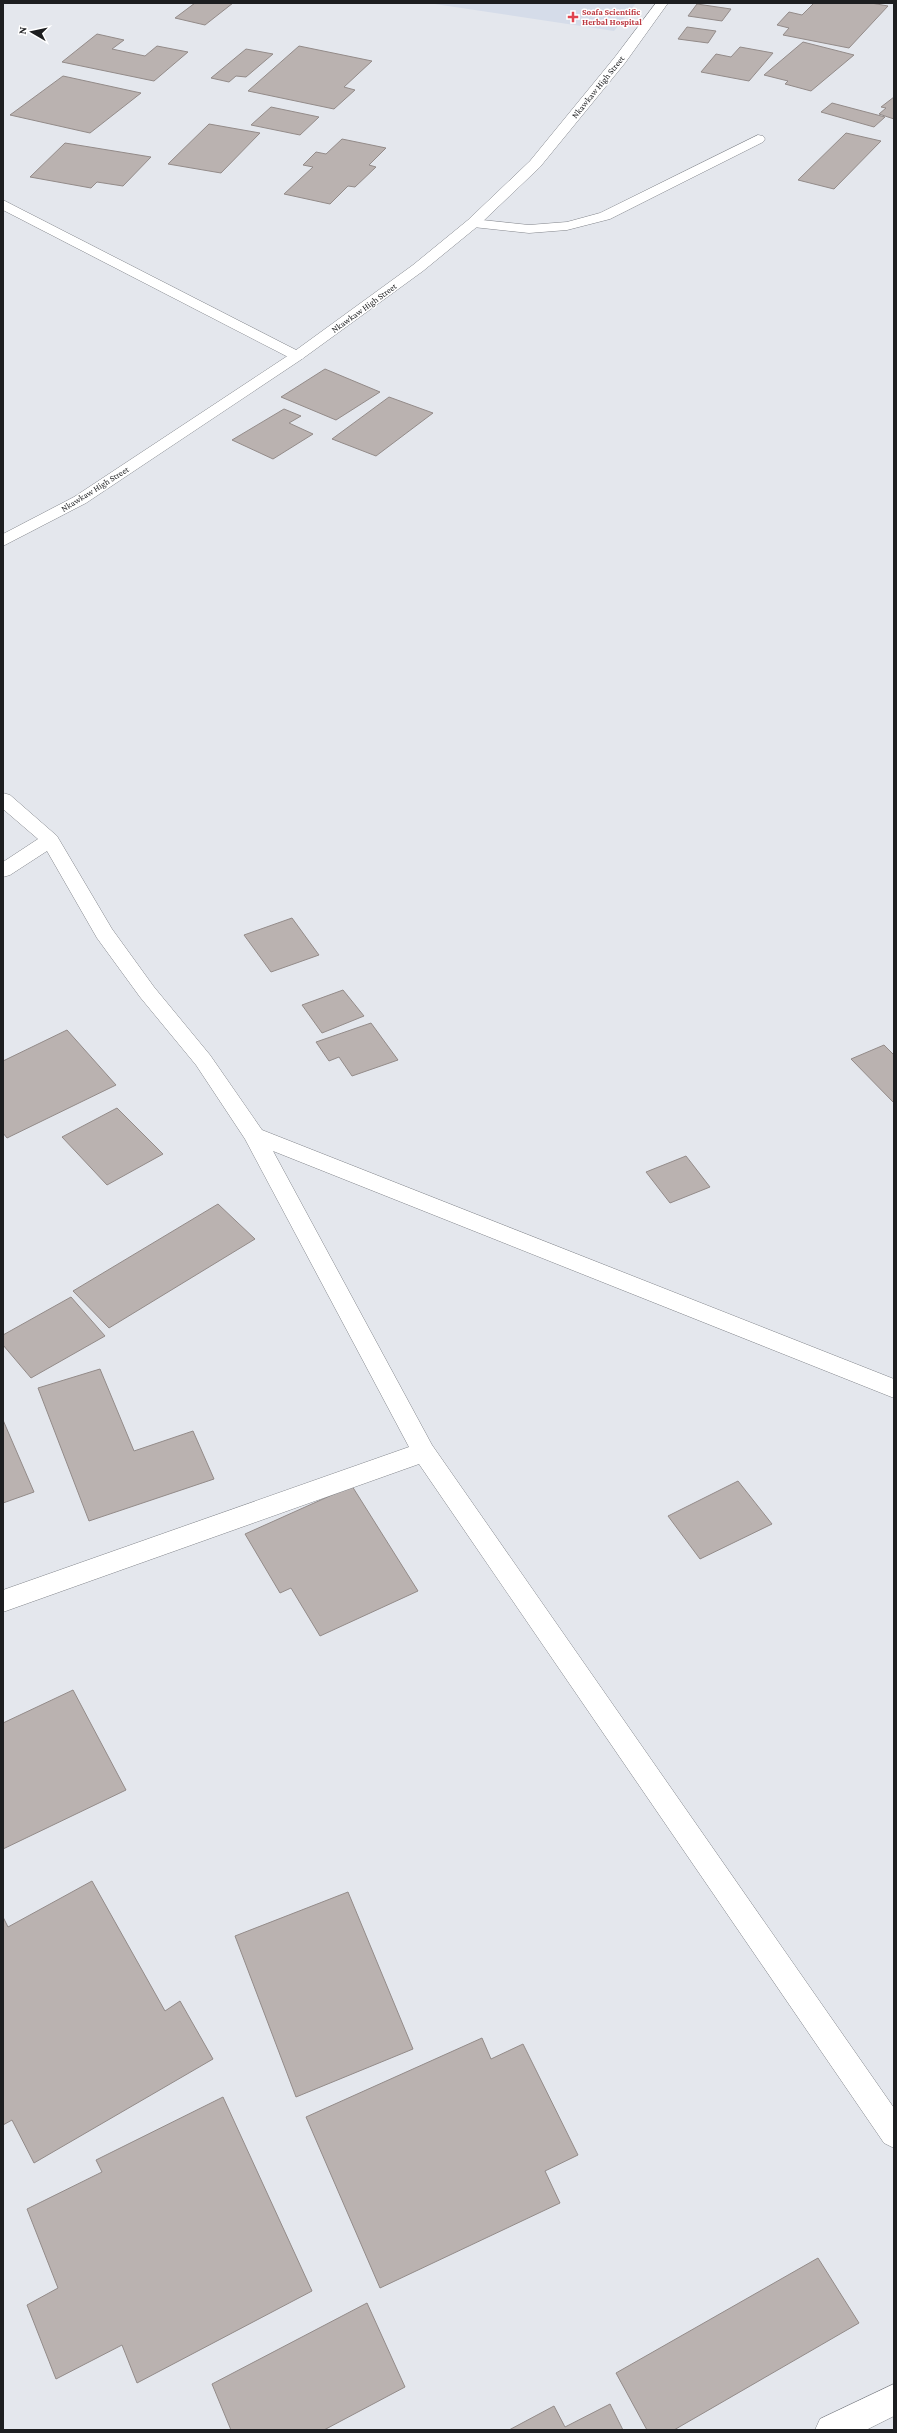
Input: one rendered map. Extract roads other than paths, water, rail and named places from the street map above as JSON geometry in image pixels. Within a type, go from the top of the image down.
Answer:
[{"type":"street","name":"Nkawkaw High Street","points":[[3,541],[80,500],[297,356],[418,268],[473,223],[535,164],[620,60],[662,3]]},
{"type":"street","points":[[473,223],[529,229],[567,226],[605,216],[758,139]]},
{"type":"street","points":[[3,204],[297,356]]},
{"type":"street","points":[[3,799],[50,840],[104,933],[147,992],[203,1060],[254,1136],[424,1452],[894,2133]]},
{"type":"street","points":[[3,871],[50,840]]},
{"type":"street","points":[[254,1136],[894,1389]]},
{"type":"street","points":[[3,1601],[424,1452]]},
{"type":"street","points":[[831,2430],[894,2400]]},
{"type":"place","name":"Soafa Scientific Herbal Hospital","points":[[573,17]]}]
